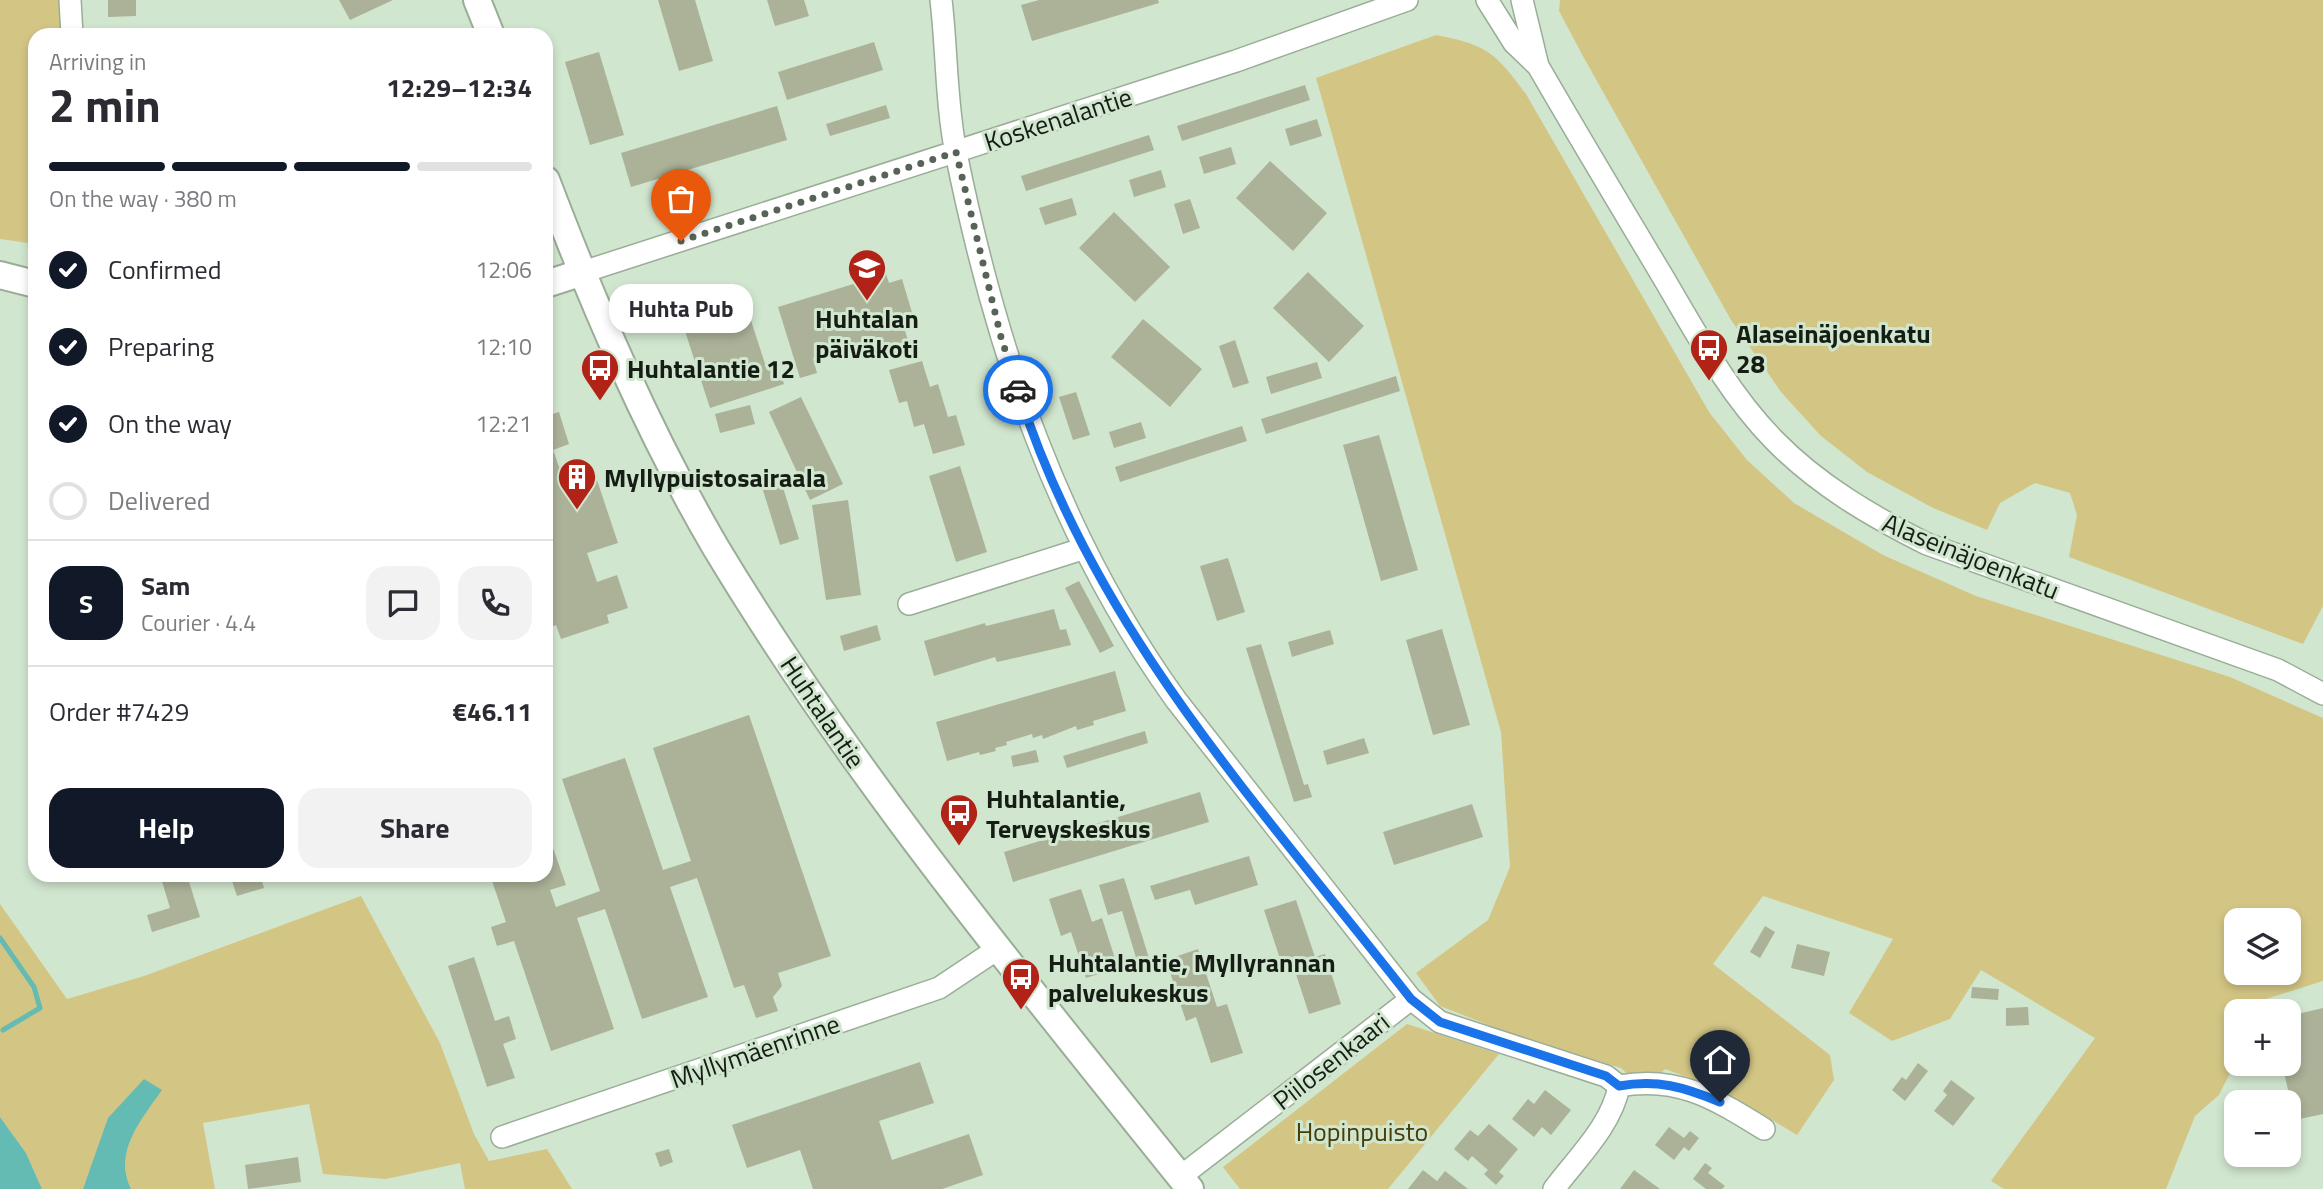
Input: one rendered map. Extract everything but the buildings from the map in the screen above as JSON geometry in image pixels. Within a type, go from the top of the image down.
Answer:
[{"type":"main road","points":[[477,0],[488,28]]},
{"type":"main road","name":"Huhtalantie","points":[[553,197],[645,412],[715,545],[850,754],[1185,1183]]},
{"type":"main road","name":"Koskenalantie","points":[[553,282],[583,272]]},
{"type":"main road","points":[[0,275],[28,282]]},
{"type":"street","points":[[70,0],[72,28]]},
{"type":"street","points":[[941,0],[956,152],[1001,337],[1023,407],[1083,549],[1147,660],[1176,700],[1411,999]]},
{"type":"street","name":"Koskenalantie","points":[[583,272],[1237,61],[1407,0]]},
{"type":"street","name":"Alaseinäjoenkatu","points":[[1487,0],[1514,44],[1538,66],[1704,347],[1740,400],[1773,439],[1815,477],[1874,518],[1927,544],[2278,670],[2323,694]]},
{"type":"street","name":"Alaseinäjoenkatu","points":[[1521,1],[1533,35],[1538,66]]},
{"type":"street","points":[[909,604],[1083,549]]},
{"type":"street","name":"Myllymäenrinne","points":[[502,1138],[939,988],[999,948]]},
{"type":"street","name":"Piilosenkaari","points":[[1185,1183],[1411,999],[1440,1022],[1606,1076],[1619,1086]]},
{"type":"street","points":[[1554,1189],[1607,1118],[1616,1101],[1619,1086],[1644,1081],[1679,1085],[1720,1102],[1764,1129]]},
{"type":"green space","points":[[0,0],[60,0],[62,28],[28,28],[28,243],[0,239]]},
{"type":"green space","points":[[1560,0],[2323,0],[2323,606],[2303,644],[2069,557],[2077,515],[2070,493],[2035,483],[2000,503],[1987,530],[1933,508],[1867,472],[1821,436],[1781,392],[1731,320],[1584,58],[1559,11]]},
{"type":"green space","points":[[1436,35],[1488,52],[1506,68],[1526,94],[1709,412],[1747,460],[1794,503],[1883,555],[1976,596],[2230,677],[2323,718],[2323,981],[2266,999],[2224,999],[2224,1076],[2228,1076],[2219,1095],[2195,1116],[2166,1189],[2004,1189],[1991,1181],[2095,1038],[1981,970],[1950,1019],[1892,1041],[1849,1013],[1893,939],[1763,896],[1713,964],[1830,1055],[1834,1080],[1797,1135],[1722,1090],[1665,1069],[1645,1090],[1621,1068],[1509,1033],[1440,1006],[1416,973],[1488,920],[1510,867],[1501,732],[1316,78]]},
{"type":"green space","points":[[361,896],[440,1043],[474,1134],[489,1161],[547,1149],[572,1189],[465,1189],[460,1163],[386,1179],[323,1174],[309,1104],[203,1123],[215,1189],[131,1189],[126,1175],[127,1149],[138,1125],[161,1090],[95,1158],[83,1189],[42,1189],[26,1153],[0,1117],[0,904],[67,999],[144,976]]},
{"type":"green space","name":"Hopinpuisto","points":[[1407,1024],[1499,1054],[1388,1189],[1240,1189],[1223,1167]]},
{"type":"water","points":[[144,1079],[162,1090],[138,1125],[127,1149],[126,1175],[131,1189],[83,1189],[108,1118]]},
{"type":"water","points":[[0,1117],[26,1153],[42,1189],[0,1189]]},
{"type":"waterway","points":[[0,938],[34,987],[40,1008],[3,1030]]},
{"type":"way so far","points":[[681,241],[956,152],[1001,337],[1018,390]]},
{"type":"place","name":"Huhta Pub","points":[[681,241]]},
{"type":"place","name":"Huhtalan päiväkoti","points":[[867,302]]},
{"type":"place","name":"Alaseinäjoenkatu 28","points":[[1709,382]]},
{"type":"place","name":"Huhtalantie 12","points":[[600,402]]},
{"type":"place","name":"Myllypuistosairaala","points":[[577,511]]},
{"type":"place","name":"Huhtalantie, Terveyskeskus","points":[[959,847]]},
{"type":"place","name":"Huhtalantie, Myllyrannan palvelukeskus","points":[[1021,1011]]},
{"type":"route","points":[[1018,390],[1052,482],[1083,549],[1147,660],[1206,740],[1411,999],[1440,1022],[1606,1076],[1619,1086],[1644,1081],[1679,1085],[1720,1102]]}]
